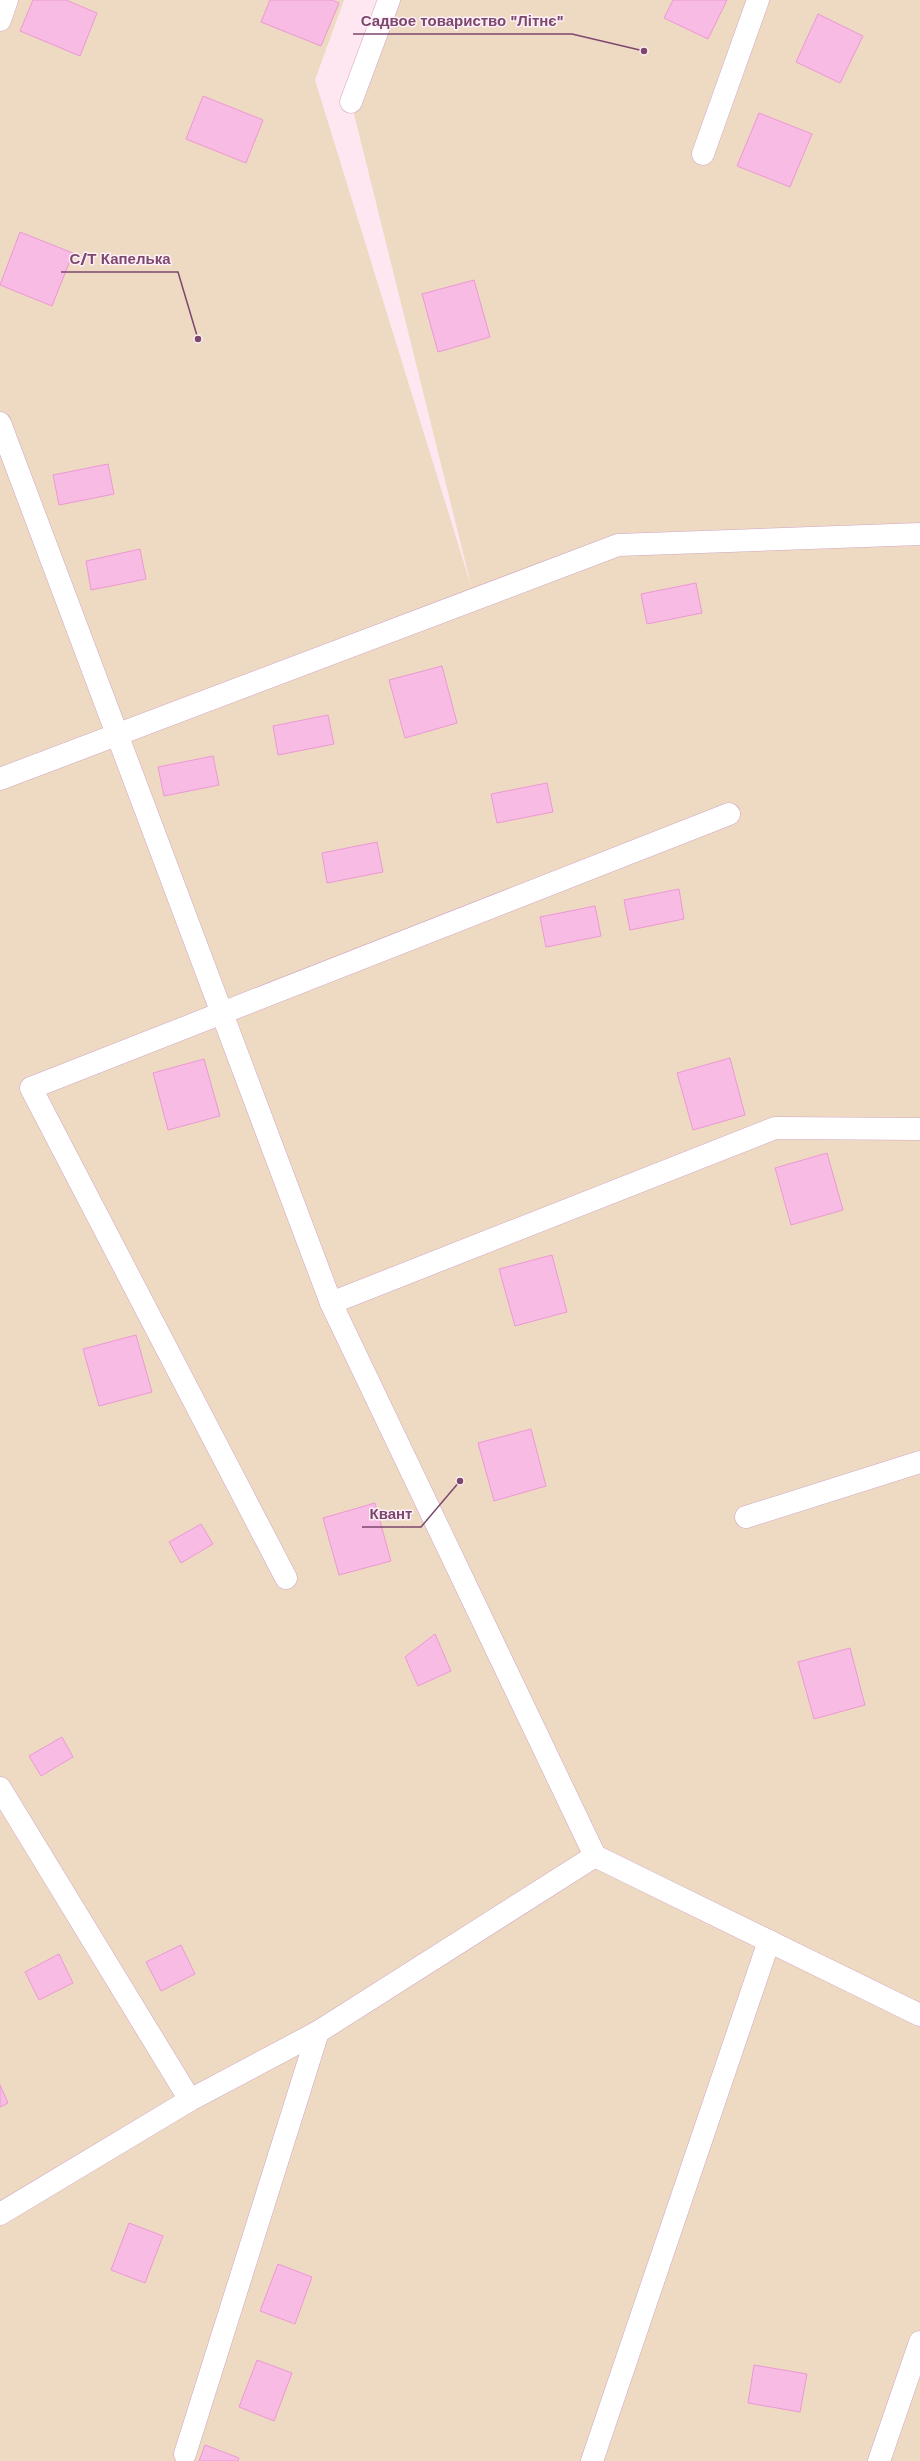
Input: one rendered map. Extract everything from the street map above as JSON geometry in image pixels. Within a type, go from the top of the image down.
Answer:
[{"type":"street","points":[[0,20],[7,0]]},
{"type":"street","points":[[351,102],[389,0]]},
{"type":"street","points":[[703,154],[758,0]]},
{"type":"street","points":[[0,423],[331,1303],[595,1856],[920,2015]]},
{"type":"street","points":[[0,779],[618,545],[920,534]]},
{"type":"street","points":[[286,1578],[31,1088],[729,814]]},
{"type":"street","points":[[331,1303],[775,1128],[920,1129]]},
{"type":"street","points":[[746,1517],[920,1462]]},
{"type":"street","points":[[0,1788],[190,2100]]},
{"type":"street","points":[[0,2214],[190,2100],[318,2032],[595,1856]]},
{"type":"street","points":[[592,2461],[769,1941]]},
{"type":"street","points":[[185,2454],[318,2032]]},
{"type":"street","points":[[879,2461],[920,2342]]},
{"type":"shaded area","points":[[0,0],[344,0],[315,80],[472,589],[351,102],[387,0],[920,0],[920,2461],[0,2461]]},
{"type":"building","points":[[33,0],[66,0],[97,13],[80,56],[20,31]]},
{"type":"building","points":[[270,0],[332,0],[339,3],[321,46],[261,22]]},
{"type":"building","points":[[673,0],[727,0],[708,39],[664,18]]},
{"type":"building","points":[[818,14],[863,36],[840,83],[796,62]]},
{"type":"building","points":[[203,96],[263,120],[246,163],[186,139]]},
{"type":"building","points":[[759,113],[812,134],[790,187],[737,166]]},
{"type":"building","points":[[20,232],[73,253],[52,306],[0,285]]},
{"type":"building","points":[[474,280],[490,337],[438,352],[422,294]]},
{"type":"building","points":[[108,464],[114,494],[59,505],[53,475]]},
{"type":"building","points":[[140,549],[146,579],[91,590],[86,561]]},
{"type":"building","points":[[696,583],[702,613],[647,624],[641,594]]},
{"type":"building","points":[[442,666],[457,723],[405,738],[389,680]]},
{"type":"building","points":[[328,715],[334,744],[278,755],[273,726]]},
{"type":"building","points":[[213,756],[219,785],[164,796],[158,767]]},
{"type":"building","points":[[547,783],[553,812],[497,823],[491,794]]},
{"type":"building","points":[[377,842],[383,872],[327,883],[322,853]]},
{"type":"building","points":[[679,889],[684,919],[630,930],[624,900]]},
{"type":"building","points":[[595,906],[601,936],[546,947],[540,917]]},
{"type":"building","points":[[730,1058],[745,1115],[693,1130],[677,1073]]},
{"type":"building","points":[[204,1059],[220,1116],[168,1130],[153,1073]]},
{"type":"building","points":[[827,1153],[843,1210],[791,1225],[775,1168]]},
{"type":"building","points":[[552,1255],[567,1312],[515,1326],[499,1269]]},
{"type":"building","points":[[136,1335],[152,1392],[99,1406],[83,1349]]},
{"type":"building","points":[[531,1429],[546,1486],[494,1501],[478,1443]]},
{"type":"building","points":[[375,1503],[391,1561],[339,1575],[323,1518]]},
{"type":"building","points":[[201,1524],[213,1544],[181,1563],[169,1542]]},
{"type":"building","points":[[435,1634],[451,1671],[418,1686],[405,1657]]},
{"type":"building","points":[[850,1648],[865,1705],[814,1719],[798,1662]]},
{"type":"building","points":[[62,1737],[73,1757],[41,1776],[29,1756]]},
{"type":"building","points":[[181,1945],[195,1974],[161,1991],[146,1962]]},
{"type":"building","points":[[59,1954],[73,1983],[39,2000],[25,1972]]},
{"type":"building","points":[[0,2085],[8,2103],[0,2107]]},
{"type":"building","points":[[129,2223],[163,2236],[145,2283],[111,2270]]},
{"type":"building","points":[[278,2264],[312,2277],[295,2324],[260,2311]]},
{"type":"building","points":[[257,2360],[292,2373],[274,2421],[239,2407]]},
{"type":"building","points":[[754,2365],[807,2374],[800,2412],[748,2403]]},
{"type":"building","points":[[205,2445],[239,2458],[238,2461],[199,2461]]},
{"type":"place","name":"Садвое товариство \"Літнє\"","points":[[644,51]]},
{"type":"place","name":"С/Т Капелька","points":[[198,339]]},
{"type":"place","name":"Квант","points":[[460,1481]]}]
